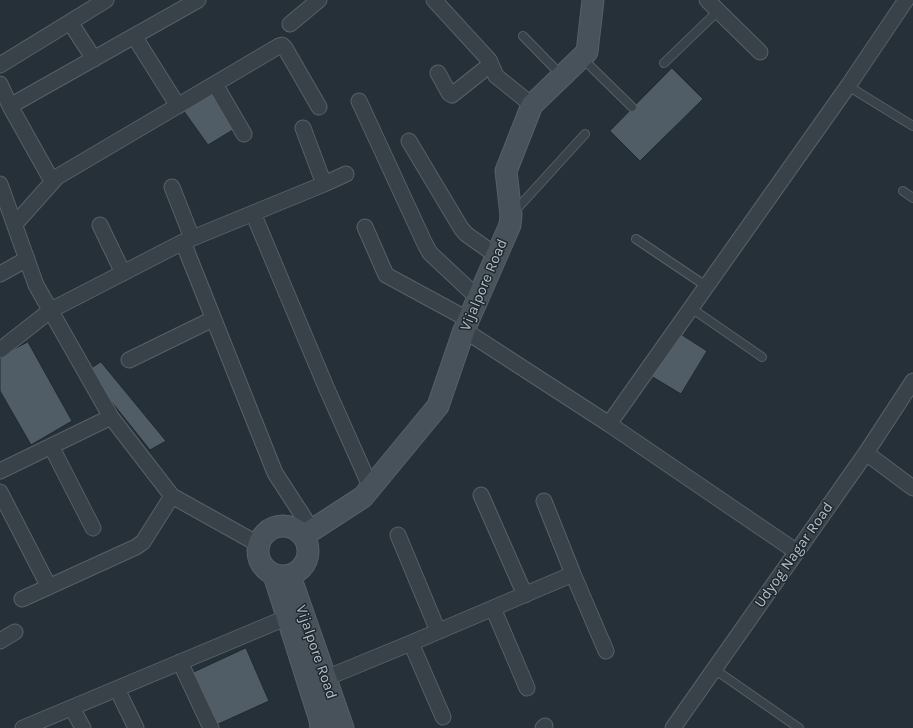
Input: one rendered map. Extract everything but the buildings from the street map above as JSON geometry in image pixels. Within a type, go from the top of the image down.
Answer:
[{"type":"main road","name":"Vijalpore Road","points":[[308,533],[363,497],[438,406],[466,325],[510,225],[511,215],[506,171],[532,105],[587,52],[593,0]]},
{"type":"main road","points":[[258,544],[262,537],[275,527],[290,527],[308,533],[307,559],[303,566],[297,572],[282,575]]},
{"type":"main road","name":"Vijalpore Road","points":[[258,544],[257,552],[262,566],[268,572],[282,575]]},
{"type":"main road","name":"Vijalpore Road","points":[[282,575],[288,617],[320,720],[321,728]]},
{"type":"main road","name":"Vijalpore Road","points":[[282,575],[326,678],[343,728]]},
{"type":"street","points":[[0,66],[106,0]]},
{"type":"street","points":[[10,106],[198,0]]},
{"type":"street","points":[[290,24],[319,0]]},
{"type":"street","points":[[434,0],[486,57],[496,76],[532,105]]},
{"type":"street","points":[[707,0],[760,52]]},
{"type":"street","points":[[609,424],[848,86],[906,0]]},
{"type":"street","points":[[70,22],[94,59]]},
{"type":"street","points":[[134,36],[178,106]]},
{"type":"street","points":[[15,224],[52,181],[65,172],[279,46],[282,45],[319,107]]},
{"type":"street","points":[[438,72],[452,95],[491,64]]},
{"type":"street","points":[[0,84],[10,106],[52,181]]},
{"type":"street","points":[[215,84],[244,134]]},
{"type":"street","points":[[359,101],[425,244],[430,252],[478,298]]},
{"type":"street","points":[[303,128],[324,184]]},
{"type":"street","points":[[409,141],[461,228],[466,234],[497,256]]},
{"type":"street","points":[[0,350],[51,310],[187,240],[346,174]]},
{"type":"street","points":[[0,184],[36,285],[111,417],[172,496],[258,544]]},
{"type":"street","points":[[172,187],[187,240],[214,319],[276,473],[308,533]]},
{"type":"street","points":[[253,213],[326,387],[371,488]]},
{"type":"street","points":[[100,225],[124,273]]},
{"type":"street","points":[[365,227],[386,275],[466,325],[797,552]]},
{"type":"street","points":[[0,274],[27,259]]},
{"type":"street","points":[[128,360],[214,319]]},
{"type":"street","name":"Udyog Nagar Road","points":[[673,728],[866,453],[913,381]]},
{"type":"street","points":[[0,471],[111,417]]},
{"type":"street","points":[[51,446],[93,528]]},
{"type":"street","points":[[866,453],[913,488]]},
{"type":"street","points":[[0,492],[49,587]]},
{"type":"street","points":[[22,599],[136,547],[143,542],[172,496]]},
{"type":"street","points":[[480,496],[525,595]]},
{"type":"street","points":[[544,501],[606,651]]},
{"type":"street","points":[[398,535],[438,631]]},
{"type":"street","points":[[326,678],[573,574]]},
{"type":"street","points":[[493,608],[527,688]]},
{"type":"street","points":[[23,728],[288,617]]},
{"type":"street","points":[[0,641],[15,632]]},
{"type":"street","points":[[411,643],[443,717]]},
{"type":"street","points":[[180,662],[211,728]]},
{"type":"street","points":[[117,689],[136,728]]},
{"type":"street","points":[[72,708],[83,728]]},
{"type":"lane","points":[[664,63],[718,11]]},
{"type":"lane","points":[[523,36],[562,76]]},
{"type":"lane","points":[[581,57],[632,107]]},
{"type":"lane","points":[[848,86],[913,126]]},
{"type":"lane","points":[[511,215],[585,134]]},
{"type":"lane","points":[[903,191],[913,198]]},
{"type":"lane","points":[[636,239],[706,286]]},
{"type":"lane","points":[[691,308],[762,357]]},
{"type":"lane","points":[[714,669],[799,728]]}]
